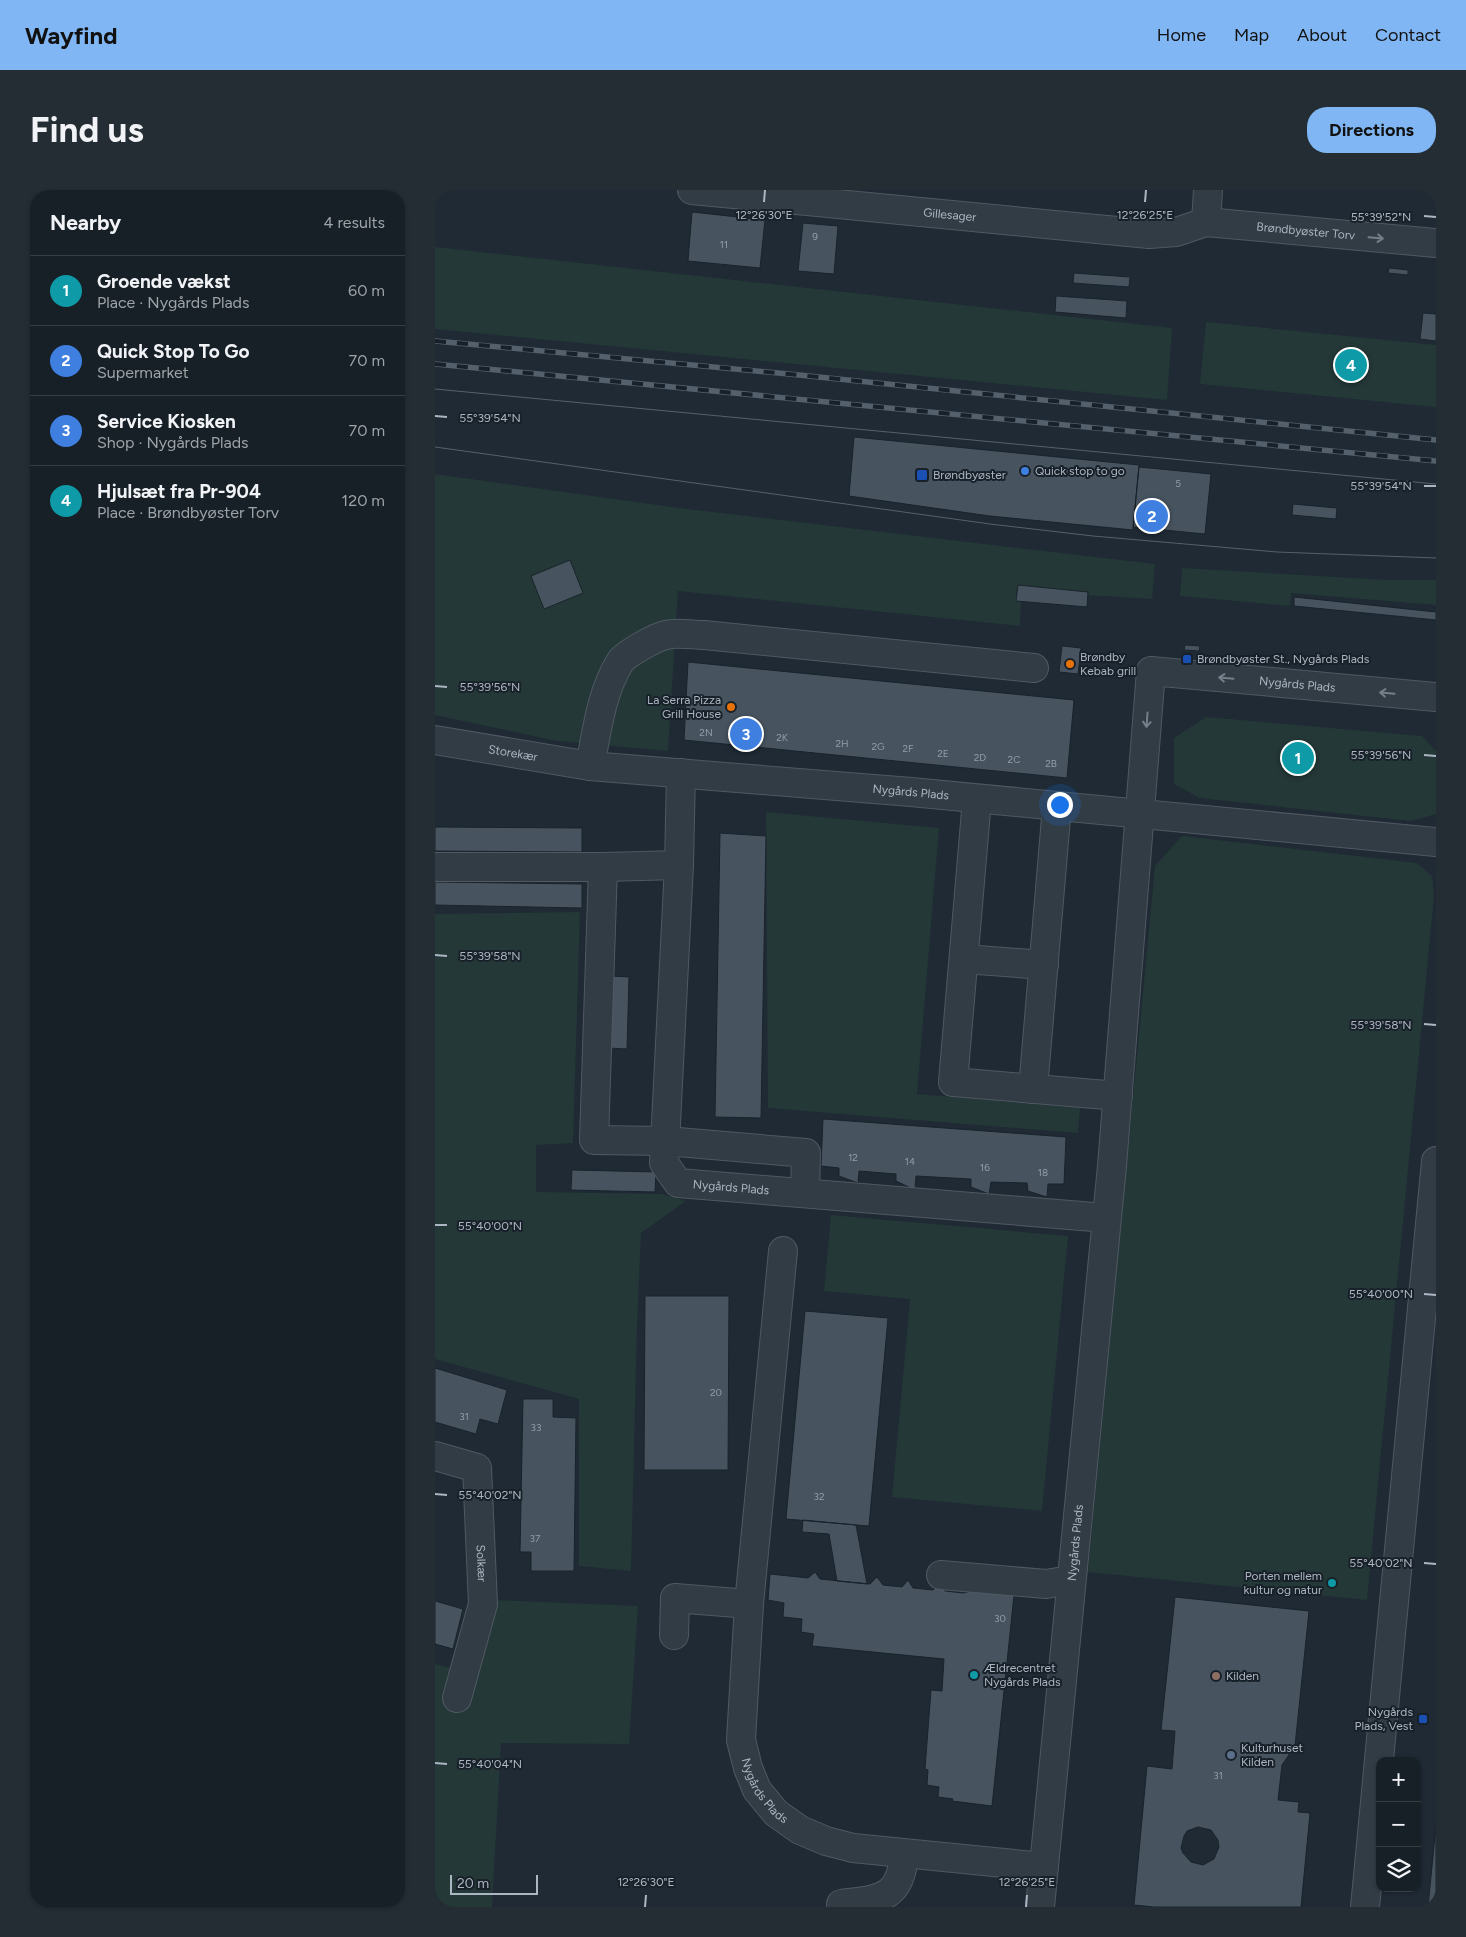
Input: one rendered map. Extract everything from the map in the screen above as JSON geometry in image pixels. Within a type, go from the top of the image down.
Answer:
[{"type":"street","name":"Gillesager","points":[[692,190],[1149,234],[1176,232],[1206,222]]},
{"type":"street","points":[[1206,222],[1208,190]]},
{"type":"street","name":"Brøndbyøster Torv","points":[[1206,222],[1436,244]]},
{"type":"street","points":[[590,766],[599,716],[609,686],[621,660],[643,645],[666,635],[704,635],[1034,668]]},
{"type":"street","name":"Nygårds Plads","points":[[1040,1907],[1118,1096],[1151,671],[1436,697]]},
{"type":"street","name":"Storekær","points":[[435,740],[590,766]]},
{"type":"street","name":"Nygårds Plads","points":[[590,766],[1057,806],[1436,842]]},
{"type":"street","name":"Nygårds Plads","points":[[681,773],[679,864],[664,1163],[678,1183],[1106,1218]]},
{"type":"street","points":[[977,799],[953,1082],[1118,1096]]},
{"type":"street","points":[[1033,1089],[1057,806]]},
{"type":"street","points":[[437,866],[603,867],[679,864]]},
{"type":"street","points":[[603,867],[594,1140],[666,1141],[806,1153],[805,1193]]},
{"type":"street","points":[[964,959],[1043,965]]},
{"type":"street","points":[[1365,1907],[1428,1346],[1436,1161]]},
{"type":"street","name":"Nygårds Plads","points":[[783,1251],[749,1604],[741,1740],[748,1768],[757,1790],[776,1813],[800,1830],[826,1841],[903,1859],[1044,1867]]},
{"type":"street","name":"Solkær","points":[[435,1456],[477,1468],[483,1604],[457,1698]]},
{"type":"street","points":[[941,1575],[1046,1584],[1070,1580]]},
{"type":"street","points":[[674,1635],[675,1598],[749,1604]]},
{"type":"street","points":[[841,1904],[879,1899],[896,1885],[903,1859]]},
{"type":"green space","points":[[435,247],[1172,328],[1167,400],[435,329]]},
{"type":"green space","points":[[1206,322],[1436,345],[1436,407],[1200,384]]},
{"type":"green space","points":[[435,474],[679,508],[1155,564],[1152,599],[1021,591],[1020,626],[678,591],[668,751],[557,741],[435,715]]},
{"type":"green space","points":[[1182,568],[1388,580],[1436,580],[1436,605],[1291,593],[1290,606],[1180,596]]},
{"type":"green space","points":[[1206,717],[1422,736],[1436,751],[1436,814],[1411,821],[1200,798],[1174,784],[1174,738]]},
{"type":"green space","points":[[766,812],[939,828],[917,1094],[1080,1108],[1078,1133],[768,1108]]},
{"type":"green space","points":[[1182,836],[1417,863],[1432,876],[1434,896],[1367,1600],[1088,1572],[1155,866]]},
{"type":"green space","points":[[580,912],[573,1143],[536,1145],[536,1192],[662,1194],[686,1201],[641,1233],[631,1571],[579,1566],[579,1399],[435,1359],[435,914]]},
{"type":"green space","points":[[831,1215],[1068,1236],[1042,1511],[892,1497],[910,1299],[824,1291]]},
{"type":"green space","points":[[470,1599],[638,1606],[629,1744],[501,1743],[492,1907],[435,1907],[435,1664],[451,1668]]},
{"type":"building","points":[[692,212],[765,220],[760,268],[688,261]]},
{"type":"building","points":[[803,223],[838,226],[834,274],[798,271]]},
{"type":"building","points":[[1389,268],[1408,270],[1408,275],[1388,273]]},
{"type":"building","points":[[1074,273],[1130,277],[1129,287],[1073,283]]},
{"type":"building","points":[[1056,296],[1127,301],[1126,318],[1055,312]]},
{"type":"building","points":[[1423,313],[1436,314],[1436,341],[1420,339]]},
{"type":"building","points":[[854,437],[1139,465],[1133,530],[990,516],[849,496]]},
{"type":"building","points":[[1139,467],[1211,474],[1205,534],[1133,527]]},
{"type":"building","points":[[1293,504],[1337,508],[1336,519],[1292,515]]},
{"type":"building","points":[[570,560],[583,593],[544,609],[531,576]]},
{"type":"building","points":[[1018,585],[1088,592],[1087,607],[1016,601]]},
{"type":"building","points":[[1294,597],[1436,612],[1436,620],[1294,606]]},
{"type":"building","points":[[1185,645],[1200,646],[1199,651],[1184,650]]},
{"type":"building","points":[[1062,646],[1081,648],[1078,674],[1059,672]]},
{"type":"building","points":[[688,662],[1074,700],[1067,778],[684,740]]},
{"type":"building","points":[[435,827],[582,828],[582,852],[435,851]]},
{"type":"building","points":[[720,833],[766,836],[761,1118],[715,1117]]},
{"type":"building","points":[[435,882],[582,884],[582,908],[435,905]]},
{"type":"building","points":[[610,976],[629,977],[627,1049],[608,1048]]},
{"type":"building","points":[[823,1119],[1066,1137],[1064,1184],[1048,1184],[1047,1197],[1028,1191],[1027,1183],[991,1182],[989,1194],[971,1187],[971,1179],[916,1176],[915,1190],[896,1181],[896,1174],[859,1171],[858,1183],[839,1176],[839,1168],[821,1166]]},
{"type":"building","points":[[572,1170],[656,1172],[655,1192],[571,1190]]},
{"type":"building","points":[[645,1296],[729,1296],[728,1470],[644,1470]]},
{"type":"building","points":[[805,1311],[888,1318],[869,1526],[786,1519]]},
{"type":"building","points":[[435,1368],[507,1390],[498,1424],[480,1419],[476,1434],[435,1422]]},
{"type":"building","points":[[523,1399],[553,1399],[553,1417],[576,1418],[574,1571],[531,1571],[531,1552],[520,1552]]},
{"type":"building","points":[[803,1520],[856,1525],[867,1584],[837,1581],[829,1534],[802,1532]]},
{"type":"building","name":"Ældrecentret Nygårds Plads","points":[[815,1572],[820,1579],[870,1584],[877,1577],[883,1585],[902,1587],[908,1580],[913,1588],[933,1590],[939,1585],[945,1591],[963,1593],[972,1591],[1014,1595],[992,1806],[952,1801],[953,1799],[938,1797],[939,1787],[927,1785],[928,1770],[925,1769],[931,1690],[942,1691],[944,1659],[812,1646],[814,1634],[801,1632],[802,1619],[783,1617],[784,1603],[768,1600],[770,1574],[808,1578]]},
{"type":"building","name":"Kulturhuset Kilden","points":[[1175,1597],[1309,1611],[1295,1746],[1282,1765],[1278,1800],[1299,1802],[1298,1812],[1310,1813],[1301,1907],[1154,1907],[1134,1905],[1147,1766],[1172,1769],[1175,1731],[1161,1730]],"holes":[[[1198,1827],[1211,1830],[1218,1840],[1219,1847],[1214,1859],[1203,1865],[1191,1862],[1181,1848],[1187,1831]]]},
{"type":"building","points":[[435,1601],[463,1609],[453,1649],[435,1644]]},
{"type":"building","points":[[1436,1826],[1436,1907],[1428,1907]]},
{"type":"tram line","points":[[435,389],[1436,484]]},
{"type":"tram line","points":[[435,447],[990,524],[1093,536],[1277,552],[1436,558]]},
{"type":"railway","points":[[435,341],[789,374],[1436,440]]},
{"type":"railway","points":[[435,364],[1436,461]]},
{"type":"place","name":"Hjulsæt fra Pr-904","points":[[1351,365]]},
{"type":"place","name":"Quick stop to go","points":[[1025,471]]},
{"type":"place","name":"Brøndbyøster","points":[[922,475]]},
{"type":"place","name":"Quick Stop To Go","points":[[1152,516]]},
{"type":"place","name":"Brøndbyøster St., Nygårds Plads","points":[[1187,659]]},
{"type":"place","name":"Brøndby Kebab grill","points":[[1070,664]]},
{"type":"place","name":"La Serra Pizza Grill House","points":[[731,707]]},
{"type":"place","name":"Service Kiosken","points":[[746,734]]},
{"type":"place","name":"Groende vækst","points":[[1298,758]]},
{"type":"place","name":"Porten mellem kultur og natur","points":[[1332,1583]]},
{"type":"place","name":"Ældrecentret Nygårds Plads","points":[[974,1675]]},
{"type":"place","name":"Kilden","points":[[1216,1676]]},
{"type":"place","name":"Nygårds Plads, Vest","points":[[1423,1719]]},
{"type":"place","name":"Kulturhuset Kilden","points":[[1231,1755]]}]
